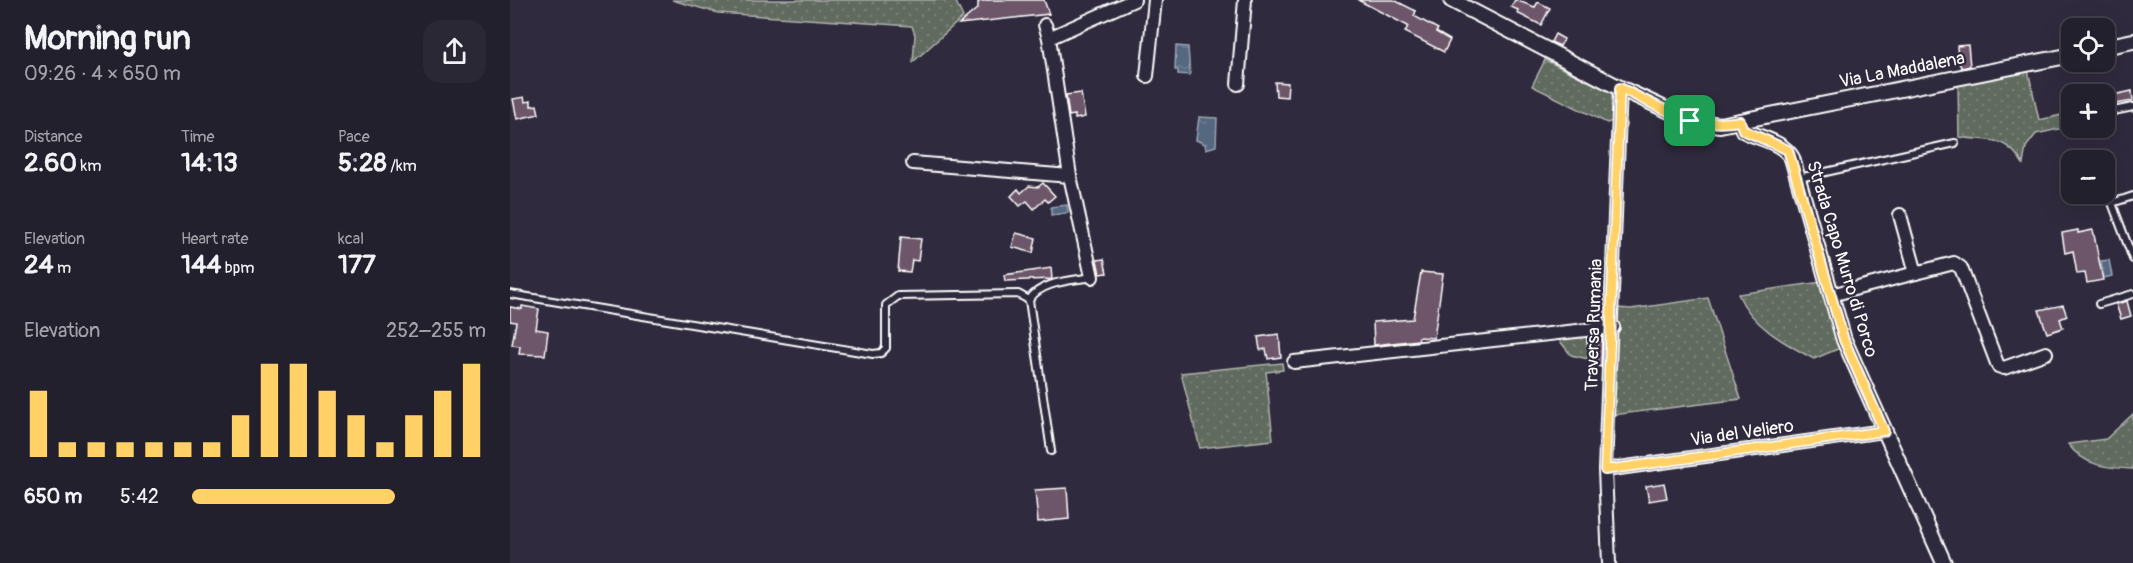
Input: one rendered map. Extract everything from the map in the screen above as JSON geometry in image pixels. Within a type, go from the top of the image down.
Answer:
[{"type":"street","points":[[1049,38],[1134,0]]},
{"type":"street","points":[[1147,76],[1155,0]]},
{"type":"street","points":[[1238,84],[1245,0]]},
{"type":"street","name":"Via La Maddalena","points":[[1451,0],[1620,88],[1690,121],[1720,125],[2061,56]]},
{"type":"street","points":[[1045,25],[1049,38],[1070,176],[1092,277]]},
{"type":"street","points":[[2115,45],[2133,41]]},
{"type":"street","name":"Traversa Rumania","points":[[1609,563],[1605,470],[1613,327],[1620,88]]},
{"type":"street","name":"Strada Capo Murro di Porco","points":[[1740,121],[1743,130],[1788,150],[1844,340],[1944,563]]},
{"type":"street","points":[[913,163],[1070,176]]},
{"type":"street","points":[[1900,215],[1916,273]]},
{"type":"street","points":[[1830,295],[1954,263],[1961,268],[1998,366],[2004,368],[2046,353]]},
{"type":"street","points":[[1294,362],[1613,327]]},
{"type":"street","name":"Via del Veliero","points":[[1605,470],[1884,431]]},
{"type":"lane","points":[[2115,111],[2133,107]]},
{"type":"lane","points":[[1798,178],[1955,143]]},
{"type":"lane","points":[[2133,196],[2112,203],[2133,259]]},
{"type":"lane","points":[[1051,451],[1029,300],[1034,291],[1045,286],[1092,277]]},
{"type":"lane","points":[[510,294],[873,354],[881,353],[886,348],[886,305],[898,296],[1008,292],[1029,300]]},
{"type":"lane","points":[[2099,304],[2133,294]]},
{"type":"green space","points":[[672,0],[955,0],[963,17],[913,62],[915,35],[912,26],[718,13]]},
{"type":"green space","points":[[1545,60],[1611,92],[1614,97],[1613,121],[1607,123],[1532,86]]},
{"type":"green space","points":[[2028,70],[2039,120],[2061,115],[2061,129],[2036,134],[2026,147],[2023,164],[2009,148],[1995,141],[1959,137],[1958,85]]},
{"type":"green space","points":[[1821,282],[1840,348],[1814,359],[1780,340],[1760,324],[1738,294]]},
{"type":"green space","points":[[1708,298],[1741,399],[1613,415],[1618,308],[1631,309]]},
{"type":"green space","points":[[1587,333],[1587,343],[1597,343],[1597,361],[1571,355],[1556,336]]},
{"type":"green space","points":[[1282,363],[1283,370],[1266,372],[1273,440],[1200,448],[1181,373]]},
{"type":"green space","points":[[2133,414],[2133,469],[2114,468],[2089,461],[2081,457],[2068,444],[2106,439]]},
{"type":"water","points":[[1176,46],[1188,47],[1190,75],[1178,74],[1178,70],[1175,70]]},
{"type":"water","points":[[1199,117],[1217,118],[1216,146],[1206,149],[1205,144],[1196,140]]},
{"type":"water","points":[[1067,205],[1068,213],[1051,215],[1051,207]]},
{"type":"water","points":[[2109,260],[2112,276],[2104,278],[2101,261]]},
{"type":"building","points":[[1044,0],[1049,14],[959,24],[978,8],[978,2]]},
{"type":"building","points":[[1358,0],[1394,0],[1416,11],[1414,16],[1438,29],[1436,32],[1450,40],[1444,52],[1405,32],[1408,26]]},
{"type":"building","points":[[1515,0],[1535,7],[1538,2],[1550,8],[1541,25],[1517,13],[1518,10],[1511,7]]},
{"type":"building","points":[[1555,34],[1564,39],[1560,46],[1551,42]]},
{"type":"building","points":[[1968,45],[1970,66],[1962,68],[1958,62],[1957,46]]},
{"type":"building","points":[[1275,82],[1288,83],[1287,97],[1276,96]]},
{"type":"building","points":[[2132,91],[2133,101],[2115,104],[2115,95]]},
{"type":"building","points":[[1081,93],[1085,117],[1075,119],[1075,115],[1069,116],[1066,95]]},
{"type":"building","points":[[524,97],[525,102],[531,101],[531,106],[537,105],[539,114],[517,119],[513,99]]},
{"type":"building","points":[[1043,183],[1055,196],[1048,202],[1045,199],[1034,209],[1027,201],[1020,206],[1011,196],[1018,189],[1021,193],[1029,186],[1038,187]]},
{"type":"building","points":[[2078,230],[2078,233],[2093,230],[2103,280],[2087,283],[2085,273],[2077,274],[2073,251],[2065,253],[2062,233]]},
{"type":"building","points":[[1016,233],[1036,238],[1033,253],[1012,247]]},
{"type":"building","points":[[901,237],[921,239],[918,261],[912,260],[910,272],[898,271]]},
{"type":"building","points":[[1104,259],[1107,273],[1100,274],[1097,260]]},
{"type":"building","points":[[1051,268],[1052,279],[1005,281],[1004,275]]},
{"type":"building","points":[[1421,272],[1443,274],[1434,338],[1419,337],[1418,340],[1374,345],[1373,322],[1413,319]]},
{"type":"building","points":[[2127,301],[2131,316],[2121,319],[2116,304]]},
{"type":"building","points":[[2063,305],[2067,316],[2060,319],[2063,328],[2047,333],[2039,310]]},
{"type":"building","points":[[522,306],[539,309],[536,329],[548,331],[545,355],[519,354],[520,346],[512,345],[516,322],[510,321],[510,307],[522,309]]},
{"type":"building","points":[[1279,334],[1281,357],[1268,359],[1266,349],[1260,350],[1258,337]]},
{"type":"building","points":[[1602,337],[1601,367],[1597,366],[1597,343],[1587,343],[1587,338]]},
{"type":"building","points":[[1664,483],[1667,498],[1649,501],[1646,486]]},
{"type":"building","points":[[1067,488],[1069,519],[1038,522],[1035,490]]},
{"type":"route","points":[[1620,88],[1690,121],[1720,125],[1740,121],[1743,130],[1788,150],[1844,340],[1884,431],[1605,470],[1613,327],[1620,88]]}]
